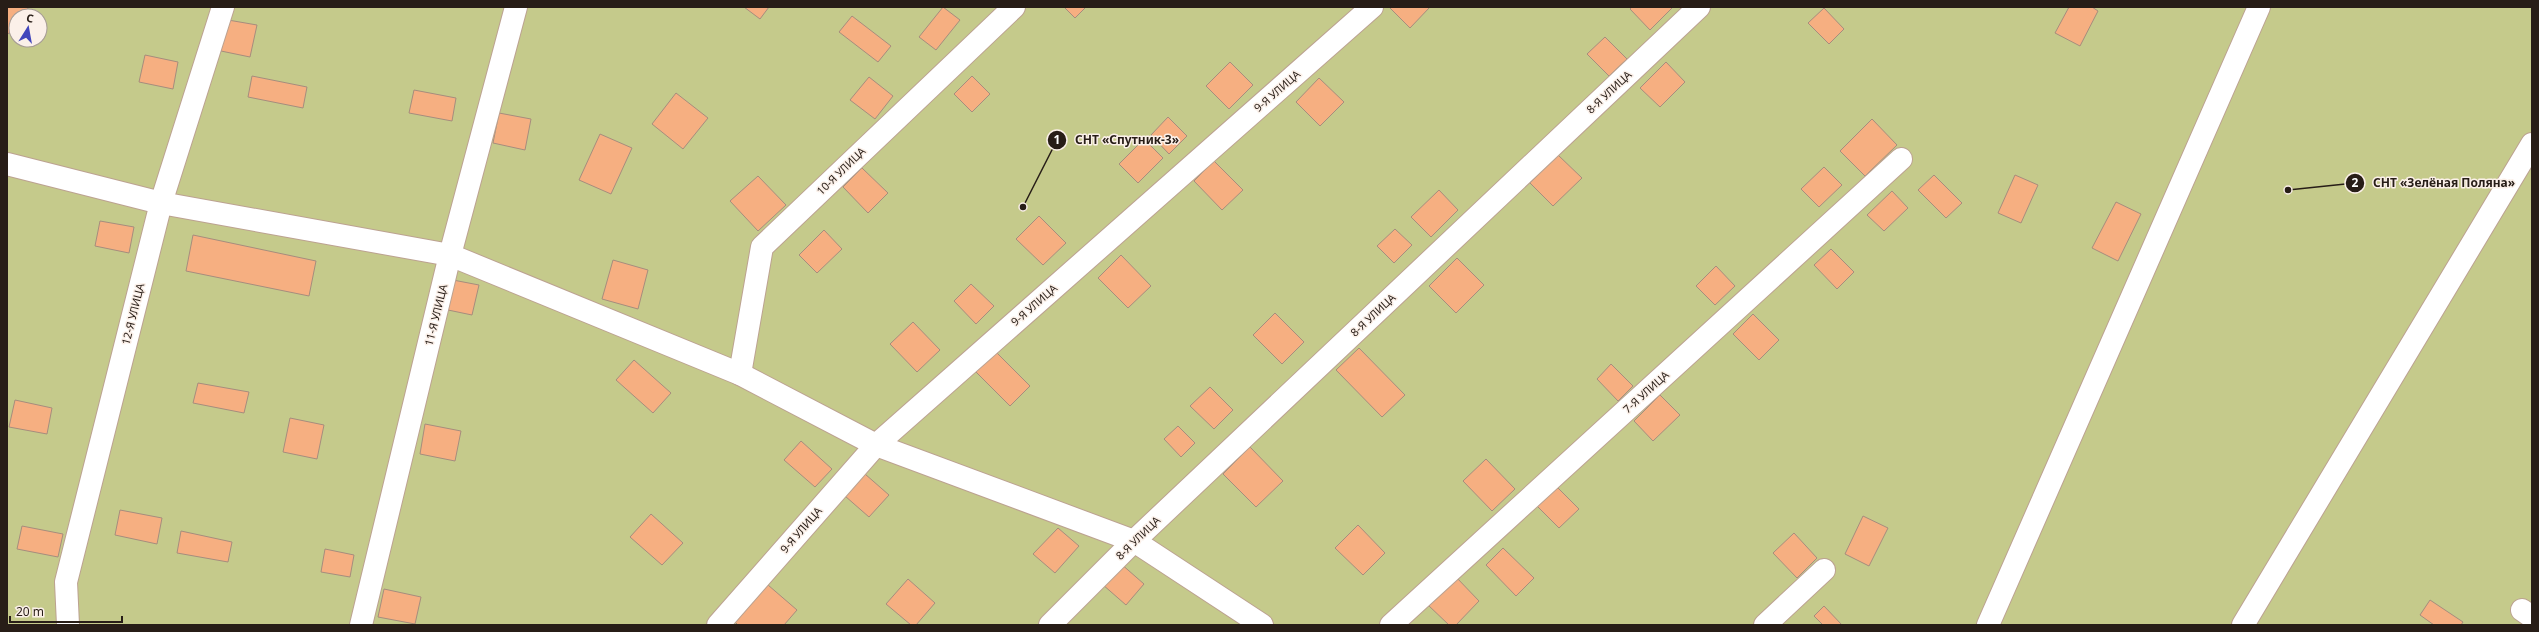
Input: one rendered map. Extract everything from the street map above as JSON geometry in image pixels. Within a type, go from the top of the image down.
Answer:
[{"type":"street","name":"12-Я УЛИЦА","points":[[68,625],[66,582],[161,203],[223,7]]},
{"type":"street","name":"11-Я УЛИЦА","points":[[361,625],[450,255],[516,7]]},
{"type":"street","name":"10-Я УЛИЦА","points":[[740,374],[762,247],[1014,7]]},
{"type":"street","name":"9-Я УЛИЦА","points":[[718,625],[876,445],[1372,7]]},
{"type":"street","name":"8-Я УЛИЦА","points":[[1050,625],[1134,541],[1699,7]]},
{"type":"street","points":[[1988,625],[2259,7]]},
{"type":"street","points":[[2243,625],[2532,144]]},
{"type":"street","name":"7-Я УЛИЦА","points":[[1391,625],[1901,159]]},
{"type":"street","points":[[7,164],[161,203],[450,255],[740,374],[876,445],[1134,541],[1262,625]]},
{"type":"street","points":[[1765,625],[1824,570]]},
{"type":"green space","points":[[7,7],[2532,7],[2532,625],[7,625]]},
{"type":"building","points":[[7,7],[28,7],[8,8],[7,33]]},
{"type":"building","points":[[744,7],[769,7],[760,19]]},
{"type":"building","points":[[943,7],[960,20],[936,50],[919,37]]},
{"type":"building","points":[[1064,7],[1086,7],[1075,18]]},
{"type":"building","points":[[1389,7],[1430,7],[1410,28]]},
{"type":"building","points":[[1632,7],[1673,7],[1650,30],[1630,9]]},
{"type":"building","points":[[2069,7],[2092,7],[2098,11],[2080,46],[2055,33]]},
{"type":"building","points":[[1824,8],[1844,29],[1829,44],[1808,23]]},
{"type":"building","points":[[852,16],[891,46],[878,62],[839,32]]},
{"type":"building","points":[[228,20],[257,25],[250,57],[221,51]]},
{"type":"building","points":[[1605,37],[1627,59],[1609,76],[1587,54]]},
{"type":"building","points":[[145,55],[178,62],[173,89],[139,82]]},
{"type":"building","points":[[1230,62],[1253,85],[1229,109],[1206,86]]},
{"type":"building","points":[[1666,62],[1685,82],[1660,107],[1640,88]]},
{"type":"building","points":[[252,76],[307,87],[303,108],[248,97]]},
{"type":"building","points":[[972,76],[990,94],[972,112],[954,94]]},
{"type":"building","points":[[869,77],[893,96],[875,119],[850,100]]},
{"type":"building","points":[[1319,78],[1344,102],[1320,126],[1296,102]]},
{"type":"building","points":[[414,90],[456,98],[452,121],[409,113]]},
{"type":"building","points":[[676,93],[708,118],[683,149],[652,124]]},
{"type":"building","points":[[499,113],[531,119],[525,150],[493,143]]},
{"type":"building","points":[[1168,117],[1187,136],[1169,154],[1151,135]]},
{"type":"building","points":[[1872,119],[1897,145],[1865,176],[1840,151]]},
{"type":"building","points":[[600,134],[632,148],[611,194],[579,180]]},
{"type":"building","points":[[1144,139],[1163,158],[1138,183],[1119,164]]},
{"type":"building","points":[[1558,155],[1582,178],[1553,206],[1530,183]]},
{"type":"building","points":[[1214,161],[1243,190],[1222,210],[1194,181]]},
{"type":"building","points":[[1824,167],[1842,185],[1819,207],[1801,189]]},
{"type":"building","points":[[862,168],[888,193],[868,213],[843,187]]},
{"type":"building","points":[[1934,175],[1962,203],[1946,218],[1918,190]]},
{"type":"building","points":[[2015,175],[2038,185],[2021,223],[1998,213]]},
{"type":"building","points":[[758,176],[786,205],[758,231],[730,201]]},
{"type":"building","points":[[1439,190],[1458,210],[1431,237],[1411,217]]},
{"type":"building","points":[[1892,191],[1908,208],[1884,231],[1867,215]]},
{"type":"building","points":[[2116,202],[2141,214],[2118,261],[2092,248]]},
{"type":"building","points":[[1039,216],[1066,243],[1043,265],[1016,239]]},
{"type":"building","points":[[100,221],[134,227],[129,253],[95,246]]},
{"type":"building","points":[[1395,229],[1412,245],[1394,263],[1377,246]]},
{"type":"building","points":[[824,230],[842,249],[817,273],[799,255]]},
{"type":"building","points":[[193,235],[316,261],[309,296],[186,271]]},
{"type":"building","points":[[1831,249],[1854,272],[1837,289],[1814,265]]},
{"type":"building","points":[[1121,255],[1151,286],[1128,308],[1098,278]]},
{"type":"building","points":[[1457,258],[1484,285],[1456,313],[1429,286]]},
{"type":"building","points":[[613,260],[648,270],[638,309],[602,299]]},
{"type":"building","points":[[1716,266],[1735,286],[1715,305],[1696,286]]},
{"type":"building","points":[[453,280],[479,285],[472,315],[448,310]]},
{"type":"building","points":[[971,284],[994,306],[976,324],[954,301]]},
{"type":"building","points":[[1275,313],[1304,342],[1282,364],[1253,335]]},
{"type":"building","points":[[1753,314],[1779,340],[1759,360],[1733,334]]},
{"type":"building","points":[[913,322],[940,350],[917,372],[890,344]]},
{"type":"building","points":[[1359,348],[1405,395],[1382,417],[1336,370]]},
{"type":"building","points":[[994,350],[1030,386],[1010,406],[974,370]]},
{"type":"building","points":[[634,360],[671,393],[653,413],[616,380]]},
{"type":"building","points":[[1611,364],[1633,386],[1618,401],[1597,379]]},
{"type":"building","points":[[198,383],[249,392],[244,413],[193,403]]},
{"type":"building","points":[[1210,387],[1233,410],[1214,429],[1190,406]]},
{"type":"building","points":[[1660,395],[1680,415],[1653,441],[1634,421]]},
{"type":"building","points":[[15,400],[52,408],[47,434],[9,427]]},
{"type":"building","points":[[290,418],[324,425],[317,459],[283,452]]},
{"type":"building","points":[[425,424],[461,431],[455,461],[420,454]]},
{"type":"building","points":[[1178,426],[1195,443],[1181,457],[1164,439]]},
{"type":"building","points":[[801,441],[832,469],[815,487],[784,460]]},
{"type":"building","points":[[1250,447],[1283,481],[1256,507],[1223,474]]},
{"type":"building","points":[[1486,459],[1515,489],[1492,511],[1463,481]]},
{"type":"building","points":[[865,474],[889,495],[869,517],[845,496]]},
{"type":"building","points":[[1556,486],[1579,509],[1559,528],[1536,505]]},
{"type":"building","points":[[120,510],[162,518],[157,544],[115,535]]},
{"type":"building","points":[[651,514],[683,543],[662,565],[630,537]]},
{"type":"building","points":[[1863,516],[1888,528],[1869,566],[1845,554]]},
{"type":"building","points":[[1358,525],[1385,553],[1363,575],[1335,548]]},
{"type":"building","points":[[22,526],[63,534],[58,557],[17,549]]},
{"type":"building","points":[[1058,528],[1079,546],[1055,573],[1033,554]]},
{"type":"building","points":[[181,531],[232,542],[228,562],[177,553]]},
{"type":"building","points":[[1794,533],[1817,558],[1797,578],[1773,553]]},
{"type":"building","points":[[1503,548],[1534,578],[1516,596],[1486,565]]},
{"type":"building","points":[[325,549],[354,555],[350,577],[321,572]]},
{"type":"building","points":[[1120,563],[1144,584],[1126,605],[1102,584]]},
{"type":"building","points":[[1456,577],[1479,601],[1456,625],[1449,625],[1428,605]]},
{"type":"building","points":[[908,579],[935,603],[916,625],[911,625],[886,604]]},
{"type":"building","points":[[768,585],[797,610],[784,625],[738,625],[735,622]]},
{"type":"building","points":[[384,589],[421,597],[415,624],[378,617]]},
{"type":"building","points":[[2430,600],[2463,622],[2461,625],[2434,625],[2420,615]]},
{"type":"building","points":[[1824,606],[1842,625],[1823,625],[1814,616]]},
{"type":"place","name":"СНТ «Зелёная Поляна»","points":[[2288,190]]},
{"type":"place","name":"СНТ «Спутник-3»","points":[[1023,207]]}]
